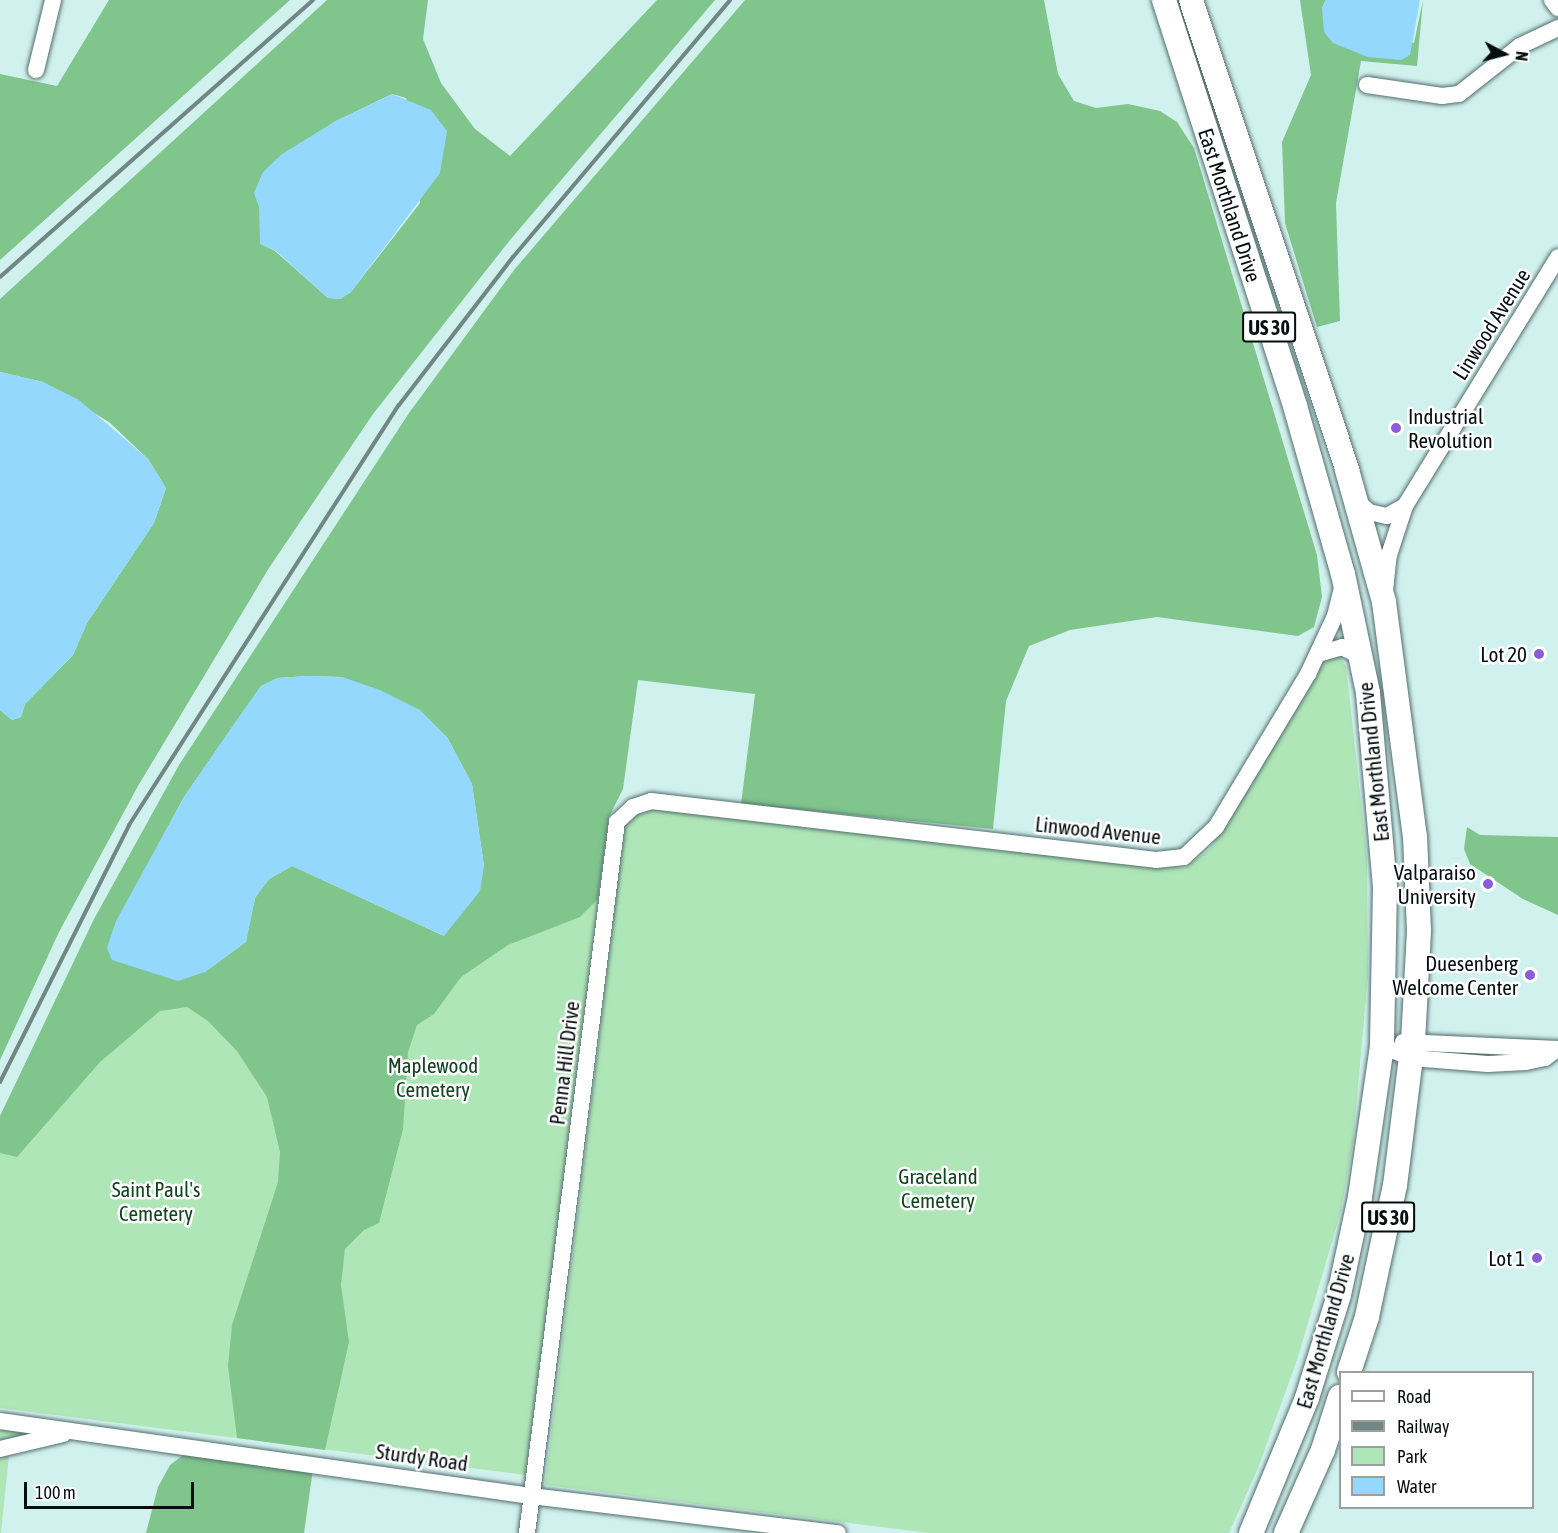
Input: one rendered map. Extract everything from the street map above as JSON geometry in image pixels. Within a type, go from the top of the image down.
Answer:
[{"type":"highway","name":"East Morthland Drive","points":[[1164,0],[1298,417],[1344,578],[1362,657],[1379,784],[1384,876],[1382,1046],[1360,1197],[1339,1295],[1307,1398],[1251,1533]]},
{"type":"highway","name":"East Morthland Drive","points":[[1191,0],[1358,502],[1384,602],[1415,836],[1419,931],[1412,1049],[1395,1185],[1367,1317],[1349,1371]]},
{"type":"highway","name":"East Morthland Drive","points":[[1286,1533],[1323,1450],[1339,1403]]},
{"type":"street","points":[[36,70],[53,0]]},
{"type":"street","points":[[1552,0],[1558,8]]},
{"type":"street","points":[[1367,85],[1442,96],[1459,94],[1520,46],[1558,28]]},
{"type":"street","name":"Linwood Avenue","points":[[1384,602],[1389,555],[1405,506],[1558,257]]},
{"type":"street","points":[[1358,502],[1369,512],[1387,516],[1405,506]]},
{"type":"street","name":"Linwood Avenue","points":[[835,824],[1156,860],[1184,857],[1216,827],[1318,654],[1339,604],[1344,578]]},
{"type":"street","points":[[1318,654],[1342,647],[1362,657]]},
{"type":"street","name":"Penna Hill Drive","points":[[527,1533],[617,822],[633,807],[651,801],[835,824]]},
{"type":"street","points":[[1382,1046],[1504,1064],[1545,1058],[1558,1050]]},
{"type":"street","name":"Sturdy Road","points":[[0,1421],[87,1431],[531,1496],[838,1533]]},
{"type":"street","points":[[0,1449],[87,1431]]},
{"type":"green space","points":[[109,0],[290,0],[0,260],[0,74],[57,86]]},
{"type":"green space","points":[[327,0],[428,0],[423,39],[441,83],[475,129],[510,156],[657,0],[715,0],[510,240],[373,414],[269,568],[138,786],[59,932],[0,1060],[0,710],[12,720],[21,717],[25,704],[73,655],[87,623],[154,523],[166,488],[148,459],[109,422],[43,382],[0,372],[0,299]],"holes":[[[392,94],[406,98],[420,203],[351,292],[340,299],[328,298],[275,251],[261,244],[263,173],[282,155],[336,121]]]},
{"type":"green space","points":[[745,0],[1044,0],[1058,74],[1074,101],[1096,108],[1128,104],[1160,111],[1177,122],[1194,148],[1317,555],[1322,597],[1314,627],[1298,636],[1157,617],[1070,630],[1029,646],[1006,701],[993,829],[741,804],[755,694],[638,680],[623,789],[609,817],[598,899],[580,917],[508,945],[461,977],[434,1014],[417,1025],[408,1052],[403,1129],[379,1223],[364,1230],[345,1249],[341,1285],[349,1342],[325,1450],[237,1438],[228,1366],[232,1325],[278,1182],[280,1152],[267,1097],[237,1051],[208,1021],[187,1007],[160,1011],[100,1062],[17,1157],[0,1153],[0,1116],[94,919],[179,765],[409,413],[514,270]],"holes":[[[342,677],[447,737],[472,784],[484,866],[444,936],[292,866],[269,879],[255,898],[246,942],[205,972],[136,886],[184,797],[261,686],[278,678]]]},
{"type":"green space","points":[[1300,0],[1326,0],[1322,8],[1414,43],[1423,0],[1417,66],[1361,61],[1336,203],[1340,321],[1317,327],[1285,223],[1282,142],[1311,75]]},
{"type":"green space","name":"Graceland Cemetery","points":[[1338,654],[1346,666],[1367,858],[1368,975],[1353,1143],[1341,1211],[1298,1357],[1258,1468],[1229,1533],[929,1533],[545,1485],[625,825],[639,812],[658,809],[1184,868],[1210,849],[1325,657]]},
{"type":"green space","points":[[1467,827],[1480,835],[1558,837],[1558,915],[1523,899],[1470,864],[1464,849]]},
{"type":"green space","points":[[292,866],[444,936],[598,899],[526,1475],[0,1408],[0,1149]]},
{"type":"green space","points":[[0,1427],[23,1430],[26,1434],[0,1443]]},
{"type":"green space","points":[[186,1453],[313,1469],[304,1533],[146,1533],[158,1487],[170,1465]]},
{"type":"green space","points":[[0,1455],[9,1455],[1,1533],[0,1533]]},
{"type":"water","points":[[1326,0],[1420,0],[1410,55],[1401,60],[1368,57],[1333,43],[1324,32],[1322,8]]},
{"type":"water","points":[[392,94],[431,110],[447,131],[440,173],[351,292],[340,299],[328,298],[276,251],[260,244],[259,207],[254,193],[263,172],[282,154],[336,121]]},
{"type":"water","points":[[0,372],[43,382],[79,400],[148,459],[166,488],[154,523],[87,623],[73,655],[25,704],[21,717],[12,720],[0,710]]},
{"type":"water","points":[[342,677],[380,690],[420,710],[447,737],[472,784],[484,866],[480,891],[444,936],[292,866],[269,879],[255,898],[246,942],[205,972],[178,981],[112,960],[107,948],[116,921],[184,797],[236,721],[261,686],[278,678]]},
{"type":"railway","points":[[0,277],[313,0]]},
{"type":"railway","points":[[0,1082],[129,825],[399,405],[513,257],[730,0]]},
{"type":"place","name":"Industrial Revolution","points":[[1396,428]]},
{"type":"place","name":"Lot 20","points":[[1539,654]]},
{"type":"place","name":"Valparaiso University","points":[[1488,884]]},
{"type":"place","name":"Duesenberg Welcome Center","points":[[1530,975]]},
{"type":"place","name":"Lot 1","points":[[1537,1258]]},
{"type":"park label","name":"Maplewood Cemetery","points":[[433,1077]]},
{"type":"park label","name":"Saint Paul's Cemetery","points":[[156,1201]]}]
